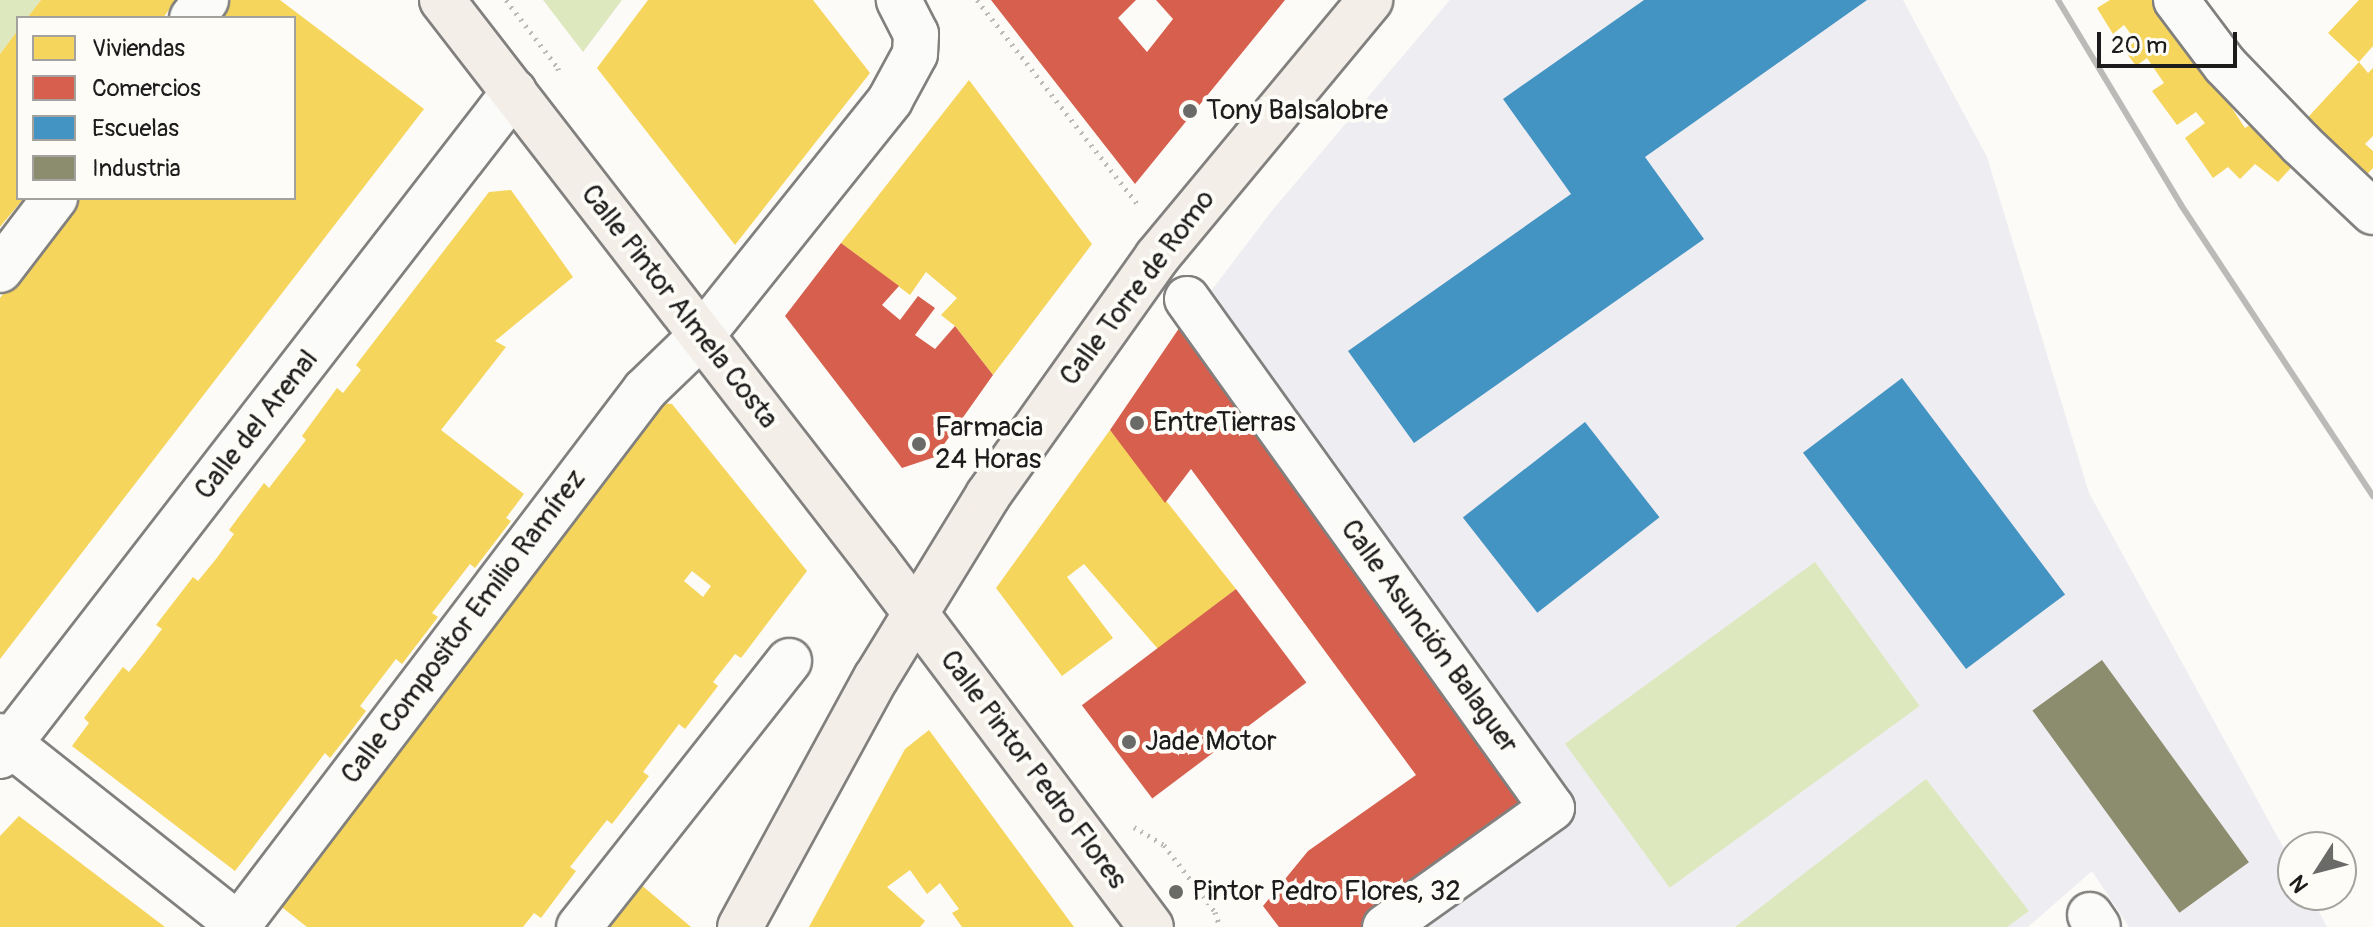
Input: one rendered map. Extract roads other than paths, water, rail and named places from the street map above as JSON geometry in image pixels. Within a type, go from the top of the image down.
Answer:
[{"type":"main road","name":"Calle Pintor Almela Costa","points":[[442,0],[916,613]]},
{"type":"main road","name":"Calle Torre de Romo","points":[[740,927],[876,678],[988,495],[1157,257],[1370,0]]},
{"type":"main road","name":"Calle Pintor Pedro Flores","points":[[916,613],[1151,927]]},
{"type":"street","points":[[194,16],[206,0]]},
{"type":"street","points":[[2176,0],[2225,65],[2301,144],[2373,212]]},
{"type":"street","name":"Calle Compositor Emilio Ramírez","points":[[238,926],[645,390],[702,335],[890,100],[915,54],[908,17]]},
{"type":"street","name":"Calle del Arenal","points":[[3,745],[514,92]]},
{"type":"street","points":[[0,270],[53,200]]},
{"type":"street","name":"Calle Asunción Balaguer","points":[[1187,299],[1552,808],[1385,927]]},
{"type":"street","points":[[579,927],[789,661]]},
{"type":"street","points":[[3,745],[238,926]]},
{"type":"railway","points":[[2058,0],[2181,205],[2373,496]]},
{"type":"place","name":"Tony Balsalobre","points":[[1190,111]]},
{"type":"place","name":"EntreTierras","points":[[1137,423]]},
{"type":"place","name":"Farmacia 24 Horas","points":[[919,444]]},
{"type":"place","name":"Jade Motor","points":[[1129,742]]},
{"type":"place","name":"Pintor Pedro Flores, 32","points":[[1176,892]]}]
